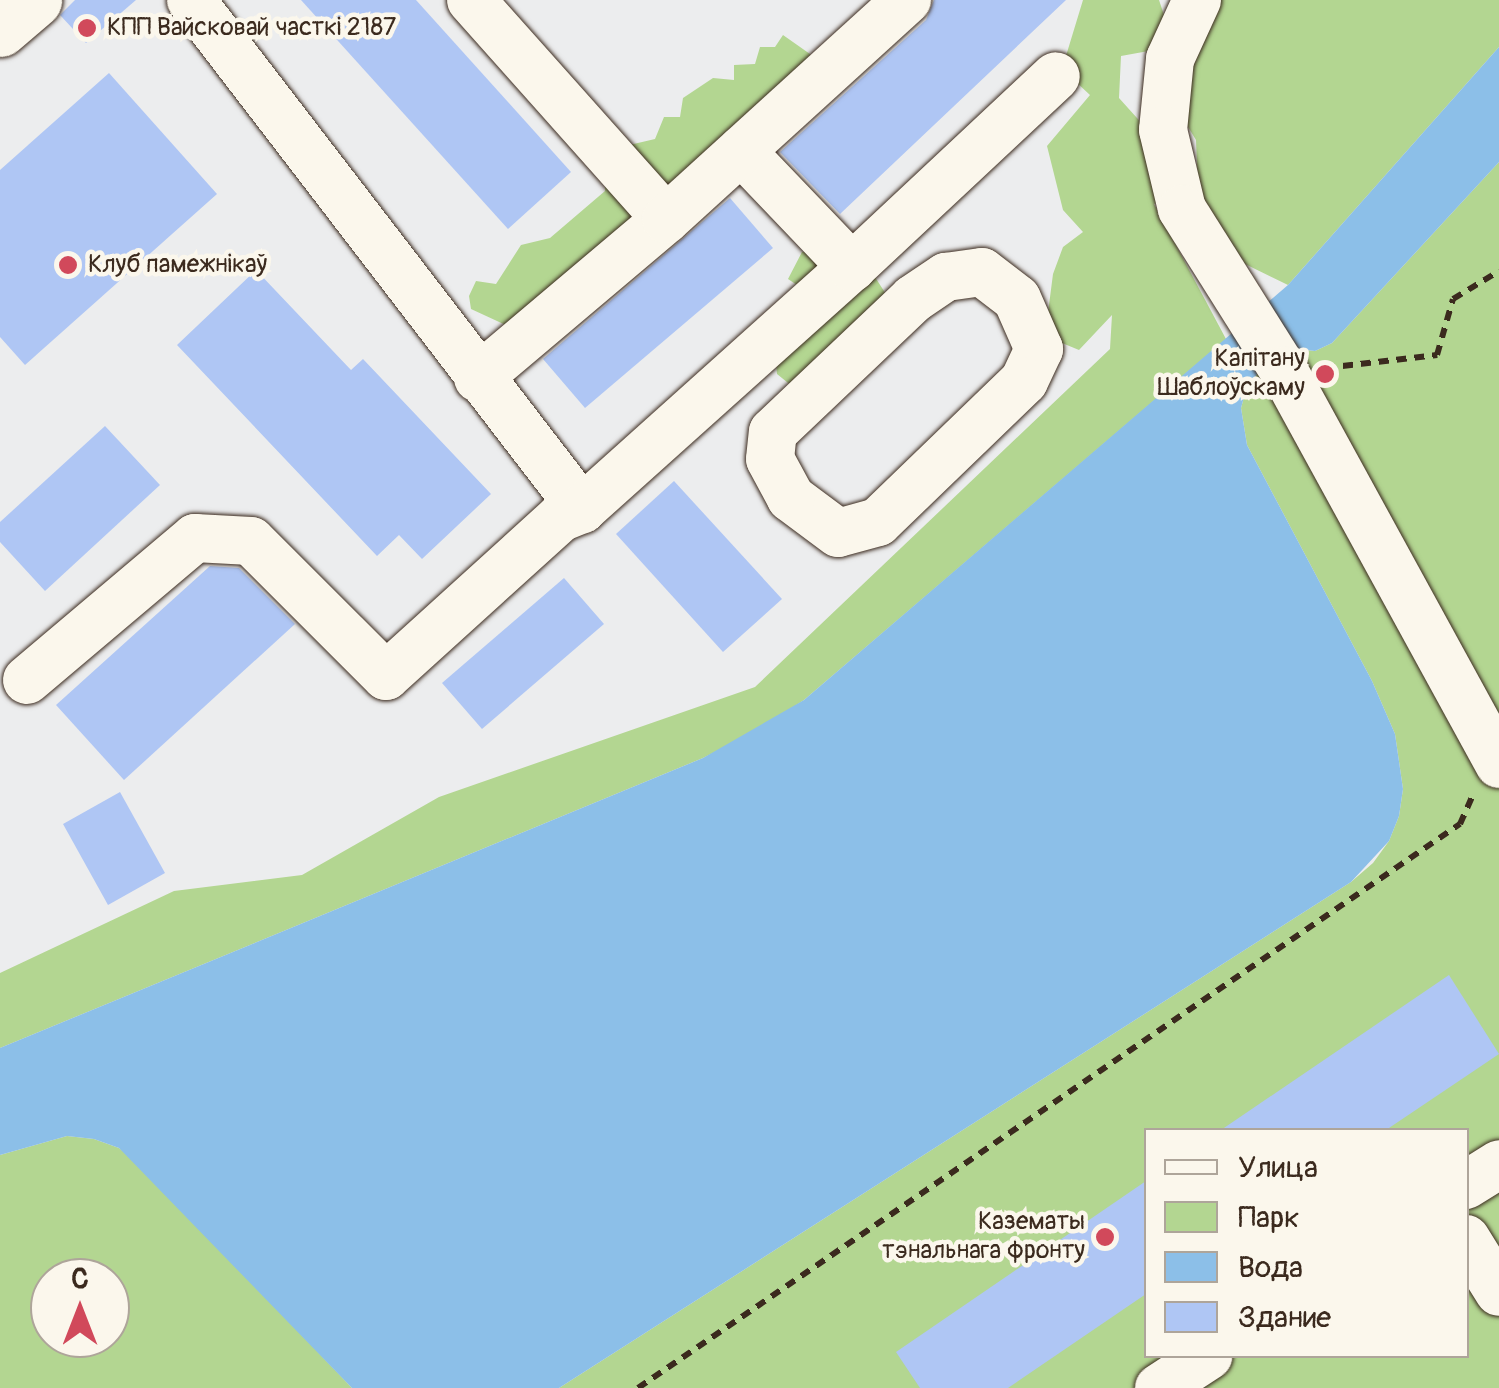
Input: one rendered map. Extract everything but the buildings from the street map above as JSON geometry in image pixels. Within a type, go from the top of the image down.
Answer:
[{"type":"main road","points":[[0,29],[34,0]]},
{"type":"street","points":[[191,0],[478,378],[582,508]]},
{"type":"street","points":[[471,0],[666,219]]},
{"type":"street","points":[[478,378],[666,219],[906,0]]},
{"type":"street","points":[[1197,0],[1170,59],[1163,130],[1182,209],[1284,371],[1496,757]]},
{"type":"street","points":[[27,680],[195,538],[251,541],[386,676],[560,518],[582,508],[862,258],[1056,76]]},
{"type":"street","points":[[741,151],[913,299]]},
{"type":"street","points":[[982,272],[1017,299],[1040,349],[1024,382],[878,522],[838,533],[791,498],[770,459],[773,432],[913,299],[946,277],[982,272]]},
{"type":"street","points":[[1469,1183],[1499,1164]]},
{"type":"street","points":[[1469,1244],[1499,1292]]},
{"type":"street","points":[[1158,1388],[1205,1358]]},
{"type":"path","points":[[1284,371],[1437,355],[1453,299],[1499,271]]},
{"type":"path","points":[[638,1388],[1460,824],[1496,757]]},
{"type":"green space","points":[[1083,0],[1159,0],[1165,18],[1154,50],[1121,56],[1119,98],[1146,128],[1159,202],[1154,204],[1226,339],[804,700],[755,732],[703,758],[0,1048],[0,973],[174,891],[302,875],[439,797],[755,687],[1110,349],[1112,315],[1079,350],[1045,336],[1053,274],[1063,247],[1083,232],[1063,210],[1047,146],[1090,95],[1062,69]]},
{"type":"green space","points":[[1211,0],[1499,0],[1499,47],[1288,285],[1245,264],[1198,191],[1196,140],[1179,112]]},
{"type":"green space","points":[[783,35],[810,54],[818,68],[512,328],[471,309],[469,296],[476,281],[496,284],[521,245],[550,238],[605,191],[605,170],[625,146],[655,139],[664,117],[680,117],[683,98],[713,78],[734,80],[734,65],[755,64],[760,47],[775,47]]},
{"type":"green space","points":[[1499,162],[1499,1388],[559,1388],[1351,882],[1373,863],[1389,841],[1399,816],[1403,789],[1395,734],[1372,681],[1247,445],[1241,408],[1246,390],[1262,367],[1298,349],[1315,351],[1332,343]]},
{"type":"green space","points":[[802,252],[818,252],[873,274],[893,305],[798,391],[777,374],[775,355],[821,301],[788,279]]},
{"type":"green space","points":[[67,1136],[94,1139],[119,1148],[139,1164],[352,1388],[0,1388],[0,1155]]},
{"type":"water","points":[[1499,47],[1499,162],[1332,343],[1315,351],[1298,349],[1262,367],[1246,390],[1241,408],[1247,445],[1372,681],[1395,734],[1403,789],[1399,816],[1389,841],[1351,882],[559,1388],[352,1388],[119,1148],[94,1139],[67,1136],[0,1155],[0,1048],[703,758],[804,700],[1288,285]]},
{"type":"place","name":"КПП Вайсковай часткі 2187","points":[[87,28]]},
{"type":"place","name":"Клуб памежнікаў","points":[[68,265]]},
{"type":"place","name":"Капітану Шаблоўскаму","points":[[1325,374]]},
{"type":"place","name":"Казематы тэнальнага фронту","points":[[1105,1237]]}]
